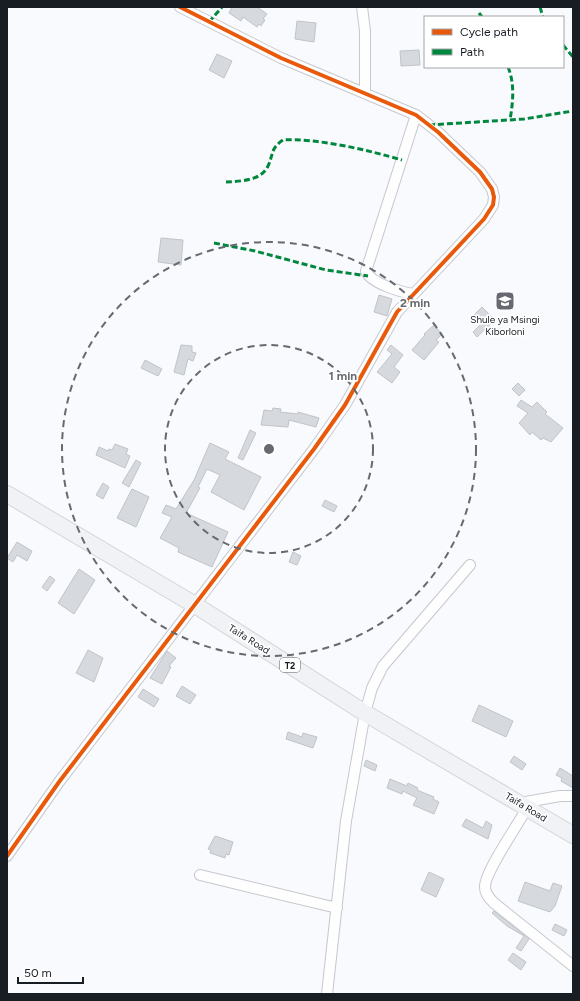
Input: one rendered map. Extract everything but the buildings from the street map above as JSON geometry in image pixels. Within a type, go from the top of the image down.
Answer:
[{"type":"highway","name":"Taifa Road","points":[[7,494],[195,605],[364,713],[573,835]]},
{"type":"street","points":[[7,856],[59,782],[195,605],[345,405],[397,312],[484,219],[493,205],[494,198],[492,189],[480,172],[438,132],[416,115],[281,58],[180,7]]},
{"type":"street","points":[[362,7],[365,32],[365,93]]},
{"type":"street","points":[[413,294],[406,293],[372,280],[366,271],[416,115]]},
{"type":"street","points":[[327,994],[346,821],[364,713],[372,688],[383,666],[470,564]]},
{"type":"street","points":[[573,796],[560,796],[524,806],[490,873],[485,886],[486,893],[494,903],[573,966]]},
{"type":"street","points":[[200,875],[337,908]]},
{"type":"marked path","points":[[209,22],[222,7]]},
{"type":"marked path","points":[[540,7],[543,16]]},
{"type":"marked path","points":[[564,46],[573,57]]},
{"type":"marked path","points":[[508,68],[512,80],[513,100],[510,120]]},
{"type":"marked path","points":[[429,125],[524,119],[573,111]]},
{"type":"marked path","points":[[226,182],[250,179],[261,175],[268,166],[274,149],[283,140],[327,143],[374,152],[402,160]]},
{"type":"marked path","points":[[214,243],[255,251],[326,270],[368,276]]},
{"type":"cycle path","points":[[7,856],[59,782],[314,449],[345,405],[397,312],[484,219],[493,205],[494,197],[492,189],[480,172],[438,132],[416,115],[281,58],[180,7]]},
{"type":"place","name":"Shule ya Msingi Kiborloni","points":[[505,301]]}]
